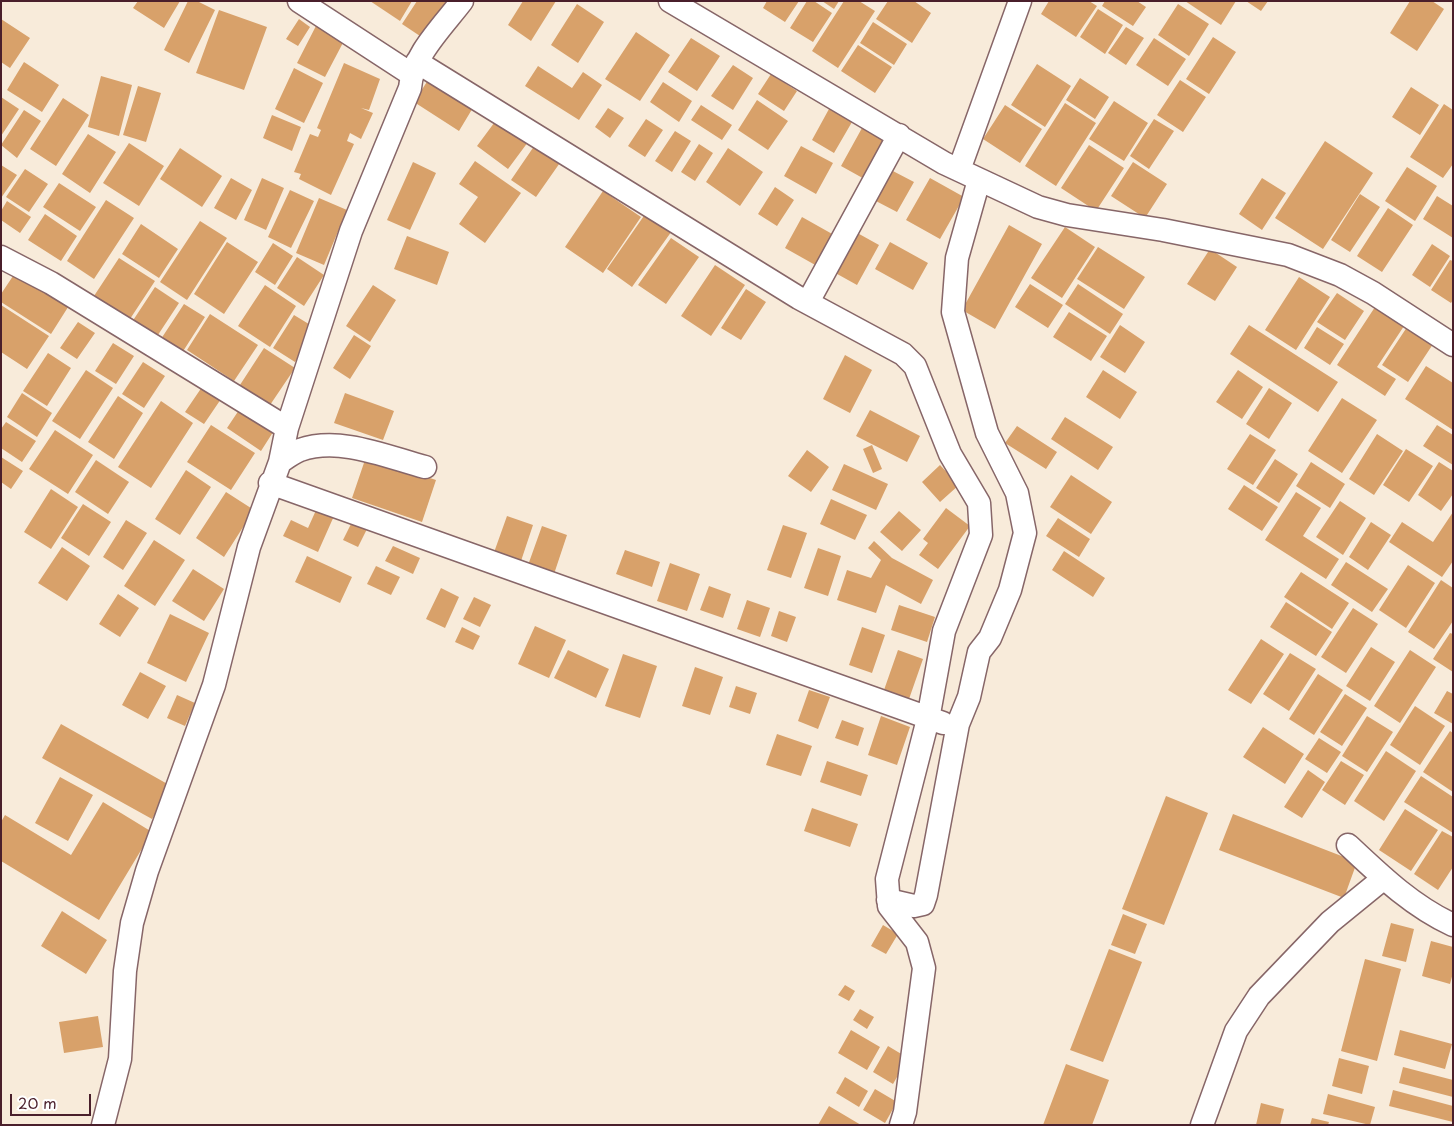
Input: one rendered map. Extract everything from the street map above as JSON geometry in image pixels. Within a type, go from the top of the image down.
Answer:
[{"type":"street","points":[[298,1],[423,55],[672,221],[808,302],[903,354],[915,366],[950,454],[979,503],[981,534],[944,631],[945,723],[926,895],[923,904],[900,903]]},
{"type":"street","points":[[103,1125],[120,1059],[125,971],[132,923],[147,871],[214,685],[249,547],[270,483],[280,462],[287,428],[351,231],[423,55],[462,1]]},
{"type":"street","points":[[670,1],[944,162],[1038,206],[1067,215],[1163,230],[1288,255],[1340,275],[1373,293],[1453,345]]},
{"type":"street","points":[[944,162],[1020,1]]},
{"type":"street","points":[[808,302],[899,136]]},
{"type":"street","points":[[900,1125],[905,1112],[924,968],[917,942],[899,921],[900,903],[887,879],[945,723],[969,697],[980,652],[990,638],[1010,590],[1025,532],[1017,494],[987,433],[953,312],[957,258],[979,180]]},
{"type":"street","points":[[1,257],[51,283],[287,428]]},
{"type":"street","points":[[280,462],[299,451],[333,446],[350,447],[425,467]]},
{"type":"street","points":[[270,483],[945,723]]},
{"type":"street","points":[[1348,845],[1426,913],[1453,925]]},
{"type":"street","points":[[1202,1125],[1236,1031],[1259,996],[1330,922],[1384,878]]},
{"type":"building","points":[[138,1],[180,1],[164,28],[133,8]]},
{"type":"building","points":[[188,1],[197,1],[215,10],[189,63],[164,50]]},
{"type":"building","points":[[370,1],[412,1],[400,21]]},
{"type":"building","points":[[417,1],[451,1],[426,40],[402,24]]},
{"type":"building","points":[[523,1],[556,1],[531,41],[508,25]]},
{"type":"building","points":[[767,1],[799,1],[785,22],[763,8]]},
{"type":"building","points":[[807,1],[814,1],[832,13],[813,42],[790,28]]},
{"type":"building","points":[[822,1],[839,1],[834,9]]},
{"type":"building","points":[[844,1],[859,1],[875,11],[838,68],[812,51]]},
{"type":"building","points":[[888,1],[914,1],[931,13],[912,43],[876,19]]},
{"type":"building","points":[[1049,1],[1089,1],[1097,6],[1076,37],[1041,14]]},
{"type":"building","points":[[1105,1],[1137,1],[1146,7],[1133,26],[1102,6]]},
{"type":"building","points":[[1185,1],[1236,1],[1221,25]]},
{"type":"building","points":[[1246,1],[1268,1],[1261,11]]},
{"type":"building","points":[[1410,1],[1432,1],[1444,9],[1417,51],[1390,33]]},
{"type":"building","points":[[577,4],[604,22],[578,63],[551,45]]},
{"type":"building","points":[[1178,4],[1209,24],[1189,56],[1158,35]]},
{"type":"building","points":[[1098,9],[1123,25],[1105,54],[1080,37]]},
{"type":"building","points":[[219,10],[267,27],[244,90],[196,73]]},
{"type":"building","points":[[1,19],[30,38],[10,68],[1,62]]},
{"type":"building","points":[[299,19],[310,27],[298,46],[286,39]]},
{"type":"building","points":[[318,22],[346,37],[325,77],[297,63]]},
{"type":"building","points":[[873,22],[907,44],[894,65],[860,43]]},
{"type":"building","points":[[1126,27],[1144,38],[1126,65],[1108,53]]},
{"type":"building","points":[[636,32],[670,55],[640,101],[605,79]]},
{"type":"building","points":[[1213,37],[1236,52],[1209,94],[1186,79]]},
{"type":"building","points":[[691,38],[720,56],[697,91],[668,72]]},
{"type":"building","points":[[1154,38],[1186,59],[1168,86],[1136,65]]},
{"type":"building","points":[[858,45],[892,67],[875,93],[841,71]]},
{"type":"building","points":[[24,62],[59,85],[42,112],[7,90]]},
{"type":"building","points":[[344,63],[380,79],[369,110],[361,108],[373,113],[361,139],[350,133],[347,141],[354,144],[331,195],[299,179],[301,174],[294,172],[310,134],[318,137],[321,130],[317,128]]},
{"type":"building","points":[[1037,64],[1071,86],[1045,127],[1011,105]]},
{"type":"building","points":[[733,65],[753,78],[733,110],[711,96]]},
{"type":"building","points":[[538,66],[572,88],[583,72],[602,85],[579,120],[525,86]]},
{"type":"building","points":[[294,68],[323,83],[304,123],[275,109]]},
{"type":"building","points":[[771,74],[797,91],[784,111],[758,94]]},
{"type":"building","points":[[101,76],[132,85],[119,136],[88,127]]},
{"type":"building","points":[[430,77],[474,106],[459,131],[414,102]]},
{"type":"building","points":[[1080,78],[1109,97],[1095,119],[1066,100]]},
{"type":"building","points":[[1180,80],[1206,97],[1183,132],[1157,115]]},
{"type":"building","points":[[663,82],[692,101],[679,122],[650,102]]},
{"type":"building","points":[[138,86],[161,93],[146,142],[123,135]]},
{"type":"building","points":[[1411,87],[1439,105],[1420,135],[1392,117]]},
{"type":"building","points":[[1,97],[19,109],[1,136]]},
{"type":"building","points":[[63,98],[89,115],[56,166],[30,149]]},
{"type":"building","points":[[757,100],[788,121],[768,150],[738,130]]},
{"type":"building","points":[[1114,101],[1148,123],[1124,161],[1089,139]]},
{"type":"building","points":[[1065,103],[1096,123],[1056,186],[1025,166]]},
{"type":"building","points":[[1444,104],[1453,110],[1453,164],[1443,178],[1410,157]]},
{"type":"building","points":[[701,105],[732,125],[722,140],[691,120]]},
{"type":"building","points":[[1005,105],[1042,129],[1020,163],[983,139]]},
{"type":"building","points":[[608,108],[624,118],[610,138],[595,127]]},
{"type":"building","points":[[829,109],[852,122],[834,153],[812,140]]},
{"type":"building","points":[[24,110],[41,121],[17,158],[1,145]]},
{"type":"building","points":[[272,115],[301,127],[292,151],[263,138]]},
{"type":"building","points":[[500,115],[531,138],[508,169],[477,146]]},
{"type":"building","points":[[646,119],[663,130],[645,157],[628,146]]},
{"type":"building","points":[[1154,119],[1174,131],[1149,169],[1130,156]]},
{"type":"building","points":[[862,128],[889,143],[868,181],[841,166]]},
{"type":"building","points":[[675,131],[691,141],[672,172],[655,161]]},
{"type":"building","points":[[88,134],[116,152],[90,193],[62,174]]},
{"type":"building","points":[[539,139],[564,157],[536,197],[511,180]]},
{"type":"building","points":[[1325,141],[1373,173],[1323,249],[1275,218]]},
{"type":"building","points":[[129,143],[164,166],[139,206],[103,183]]},
{"type":"building","points":[[699,144],[713,153],[695,181],[681,172]]},
{"type":"building","points":[[1089,145],[1124,168],[1096,211],[1061,188]]},
{"type":"building","points":[[801,146],[833,163],[816,194],[784,176]]},
{"type":"building","points":[[180,148],[222,176],[202,207],[160,179]]},
{"type":"building","points":[[728,148],[763,172],[740,206],[706,182]]},
{"type":"building","points":[[475,161],[521,193],[485,243],[459,224],[478,197],[459,184]]},
{"type":"building","points":[[413,162],[436,173],[410,230],[387,220]]},
{"type":"building","points":[[1133,162],[1167,184],[1145,218],[1111,196]]},
{"type":"building","points":[[1,165],[17,175],[1,198]]},
{"type":"building","points":[[1407,167],[1437,186],[1415,221],[1385,201]]},
{"type":"building","points":[[25,169],[48,184],[29,212],[6,197]]},
{"type":"building","points":[[891,170],[914,182],[897,212],[874,200]]},
{"type":"building","points":[[231,178],[252,190],[236,220],[214,208]]},
{"type":"building","points":[[262,178],[284,188],[266,230],[244,220]]},
{"type":"building","points":[[930,178],[964,197],[940,239],[906,220]]},
{"type":"building","points":[[1262,178],[1286,193],[1262,230],[1239,214]]},
{"type":"building","points":[[59,183],[96,207],[80,231],[43,207]]},
{"type":"building","points":[[775,187],[794,200],[777,226],[758,214]]},
{"type":"building","points":[[290,190],[314,201],[291,248],[268,237]]},
{"type":"building","points":[[603,191],[641,217],[603,273],[565,247]]},
{"type":"building","points":[[1360,194],[1380,207],[1350,252],[1331,240]]},
{"type":"building","points":[[1437,196],[1453,206],[1453,238],[1423,219]]},
{"type":"building","points":[[319,198],[347,210],[324,265],[296,253]]},
{"type":"building","points":[[106,200],[134,218],[94,279],[67,261]]},
{"type":"building","points":[[7,201],[31,217],[20,233],[1,220],[1,211]]},
{"type":"building","points":[[1388,208],[1413,225],[1382,272],[1357,256]]},
{"type":"building","points":[[648,210],[674,228],[632,287],[607,269]]},
{"type":"building","points":[[45,214],[77,236],[61,261],[28,240]]},
{"type":"building","points":[[802,217],[834,235],[817,266],[785,248]]},
{"type":"building","points":[[200,221],[227,238],[187,300],[160,282]]},
{"type":"building","points":[[141,224],[178,249],[159,278],[122,254]]},
{"type":"building","points":[[1009,225],[1042,244],[995,329],[962,310]]},
{"type":"building","points":[[1065,227],[1095,247],[1062,298],[1031,278]]},
{"type":"building","points":[[852,230],[879,245],[857,285],[830,270]]},
{"type":"building","points":[[407,236],[449,252],[437,285],[394,269]]},
{"type":"building","points":[[671,238],[699,257],[666,304],[638,285]]},
{"type":"building","points":[[227,242],[258,262],[224,314],[194,294]]},
{"type":"building","points":[[890,242],[928,263],[913,290],[875,269]]},
{"type":"building","points":[[273,243],[293,256],[275,285],[255,272]]},
{"type":"building","points":[[1432,244],[1450,256],[1430,287],[1412,275]]},
{"type":"building","points":[[1098,247],[1145,277],[1124,309],[1077,279]]},
{"type":"building","points":[[1210,249],[1237,267],[1215,301],[1187,284]]},
{"type":"building","points":[[297,257],[324,275],[304,306],[277,288]]},
{"type":"building","points":[[119,258],[155,281],[130,319],[94,296]]},
{"type":"building","points":[[1450,260],[1453,261],[1453,300],[1451,303],[1431,290]]},
{"type":"building","points":[[715,265],[745,285],[711,336],[681,316]]},
{"type":"building","points":[[17,270],[70,304],[51,334],[1,302],[1,294]]},
{"type":"building","points":[[1299,277],[1330,297],[1296,350],[1265,330]]},
{"type":"building","points":[[1030,284],[1063,305],[1048,328],[1015,307]]},
{"type":"building","points":[[1078,284],[1123,314],[1110,334],[1065,304]]},
{"type":"building","points":[[265,285],[296,306],[270,347],[238,326]]},
{"type":"building","points":[[373,285],[396,300],[370,342],[346,326]]},
{"type":"building","points":[[155,287],[179,303],[154,341],[130,325]]},
{"type":"building","points":[[746,289],[766,302],[741,340],[721,328]]},
{"type":"building","points":[[1337,293],[1364,311],[1345,340],[1317,322]]},
{"type":"building","points":[[184,304],[205,317],[180,356],[159,342]]},
{"type":"building","points":[[1,305],[49,336],[27,369],[1,352]]},
{"type":"building","points":[[1375,307],[1404,326],[1377,367],[1396,379],[1385,396],[1337,365]]},
{"type":"building","points":[[1069,312],[1107,336],[1091,361],[1053,337]]},
{"type":"building","points":[[210,314],[258,345],[234,381],[187,350]]},
{"type":"building","points":[[294,315],[317,329],[295,362],[273,348]]},
{"type":"building","points":[[78,322],[95,333],[77,359],[60,348]]},
{"type":"building","points":[[1409,324],[1435,341],[1408,382],[1382,365]]},
{"type":"building","points":[[1120,325],[1145,342],[1125,373],[1100,357]]},
{"type":"building","points":[[1249,325],[1338,382],[1318,412],[1230,354]]},
{"type":"building","points":[[1317,327],[1344,344],[1330,365],[1304,348]]},
{"type":"building","points":[[354,335],[371,346],[350,379],[333,368]]},
{"type":"building","points":[[113,343],[134,356],[116,384],[95,371]]},
{"type":"building","points":[[264,348],[295,368],[268,408],[238,388]]},
{"type":"building","points":[[48,353],[71,368],[47,406],[23,391]]},
{"type":"building","points":[[845,355],[872,370],[850,413],[823,399]]},
{"type":"building","points":[[143,362],[165,376],[144,408],[122,394]]},
{"type":"building","points":[[1426,366],[1453,383],[1453,430],[1405,399]]},
{"type":"building","points":[[86,370],[113,388],[80,439],[52,421]]},
{"type":"building","points":[[1103,370],[1137,392],[1120,419],[1086,397]]},
{"type":"building","points":[[1238,370],[1263,387],[1242,419],[1216,402]]},
{"type":"building","points":[[202,387],[221,399],[204,424],[185,412]]},
{"type":"building","points":[[1269,388],[1292,403],[1269,439],[1246,424]]},
{"type":"building","points":[[22,393],[52,413],[37,437],[7,417]]},
{"type":"building","points":[[345,393],[394,411],[383,440],[334,423]]},
{"type":"building","points":[[118,396],[143,413],[114,459],[88,442]]},
{"type":"building","points":[[1342,398],[1377,420],[1342,473],[1308,451]]},
{"type":"building","points":[[161,401],[193,423],[151,488],[118,467]]},
{"type":"building","points":[[241,407],[275,429],[261,451],[227,428]]},
{"type":"building","points":[[870,410],[920,436],[907,462],[856,436]]},
{"type":"building","points":[[1065,417],[1113,447],[1098,470],[1051,439]]},
{"type":"building","points":[[6,422],[36,441],[22,462],[1,448],[1,429]]},
{"type":"building","points":[[211,425],[255,453],[231,490],[187,462]]},
{"type":"building","points":[[1437,425],[1453,435],[1453,465],[1423,446]]},
{"type":"building","points":[[1017,426],[1057,452],[1046,469],[1005,443]]},
{"type":"building","points":[[55,430],[93,455],[68,494],[29,469]]},
{"type":"building","points":[[1250,434],[1276,450],[1253,485],[1227,469]]},
{"type":"building","points":[[1377,434],[1403,451],[1374,495],[1349,479]]},
{"type":"building","points":[[872,445],[882,469],[873,473],[863,449]]},
{"type":"building","points":[[1406,449],[1433,466],[1409,502],[1383,485]]},
{"type":"building","points":[[807,450],[829,467],[811,492],[788,476]]},
{"type":"building","points":[[1,457],[23,471],[11,489],[1,482]]},
{"type":"building","points":[[366,457],[436,480],[422,522],[352,498]]},
{"type":"building","points":[[1275,459],[1298,474],[1279,503],[1256,488]]},
{"type":"building","points":[[96,460],[129,482],[108,514],[75,492]]},
{"type":"building","points":[[1311,462],[1345,484],[1330,508],[1296,486]]},
{"type":"building","points":[[1439,462],[1453,471],[1453,494],[1441,511],[1418,495]]},
{"type":"building","points":[[844,464],[888,484],[876,510],[832,490]]},
{"type":"building","points":[[940,465],[959,485],[940,502],[922,482]]},
{"type":"building","points":[[186,470],[211,487],[180,535],[155,519]]},
{"type":"building","points":[[1071,475],[1112,502],[1091,534],[1050,507]]},
{"type":"building","points":[[1244,485],[1278,507],[1262,531],[1228,509]]},
{"type":"building","points":[[51,489],[78,507],[51,549],[24,532]]},
{"type":"building","points":[[226,492],[254,510],[224,557],[196,538]]},
{"type":"building","points":[[1296,492],[1321,508],[1303,536],[1339,559],[1326,579],[1265,540]]},
{"type":"building","points":[[831,499],[867,515],[855,540],[820,524]]},
{"type":"building","points":[[1340,501],[1366,518],[1343,555],[1316,537]]},
{"type":"building","points":[[83,504],[111,522],[89,556],[61,538]]},
{"type":"building","points":[[317,508],[334,516],[318,552],[283,536],[291,520],[308,528]]},
{"type":"building","points":[[946,508],[970,526],[938,569],[919,555],[928,543],[923,539]]},
{"type":"building","points":[[899,511],[921,530],[902,551],[880,532]]},
{"type":"building","points":[[1453,512],[1453,561],[1442,577],[1389,542],[1402,522],[1433,542]]},
{"type":"building","points":[[507,516],[533,525],[519,567],[492,558]]},
{"type":"building","points":[[1058,518],[1090,539],[1079,557],[1046,536]]},
{"type":"building","points":[[126,520],[147,533],[123,570],[103,557]]},
{"type":"building","points":[[353,520],[368,527],[358,547],[343,540]]},
{"type":"building","points":[[1371,522],[1391,535],[1368,570],[1349,557]]},
{"type":"building","points":[[783,525],[807,533],[791,578],[767,570]]},
{"type":"building","points":[[542,526],[567,535],[553,577],[527,568]]},
{"type":"building","points":[[154,540],[185,560],[155,606],[124,586]]},
{"type":"building","points":[[874,541],[892,558],[933,580],[921,604],[886,585],[876,613],[837,600],[847,570],[871,578],[881,560],[868,548]]},
{"type":"building","points":[[393,546],[420,558],[413,574],[385,561]]},
{"type":"building","points":[[62,547],[90,566],[67,601],[38,583]]},
{"type":"building","points":[[818,548],[841,556],[828,596],[804,588]]},
{"type":"building","points":[[625,550],[660,562],[652,587],[616,574]]},
{"type":"building","points":[[1064,551],[1105,578],[1093,597],[1052,570]]},
{"type":"building","points":[[307,556],[352,577],[340,603],[295,582]]},
{"type":"building","points":[[1346,562],[1388,589],[1372,612],[1331,585]]},
{"type":"building","points":[[670,563],[700,574],[687,611],[657,601]]},
{"type":"building","points":[[1408,565],[1435,583],[1406,628],[1379,610]]},
{"type":"building","points":[[376,566],[400,577],[391,595],[367,584]]},
{"type":"building","points":[[193,569],[224,589],[204,621],[172,601]]},
{"type":"building","points":[[1301,572],[1349,603],[1332,629],[1284,597]]},
{"type":"building","points":[[1441,580],[1453,588],[1453,621],[1434,649],[1408,632]]},
{"type":"building","points":[[709,586],[731,594],[723,618],[700,610]]},
{"type":"building","points":[[441,588],[459,597],[445,628],[426,619]]},
{"type":"building","points":[[118,594],[139,608],[120,637],[99,624]]},
{"type":"building","points":[[474,597],[491,605],[480,627],[463,619]]},
{"type":"building","points":[[747,600],[770,608],[760,637],[737,629]]},
{"type":"building","points":[[1286,602],[1332,632],[1316,656],[1270,627]]},
{"type":"building","points":[[899,605],[935,617],[927,642],[891,630]]},
{"type":"building","points":[[1353,608],[1378,624],[1346,673],[1321,657]]},
{"type":"building","points":[[779,611],[796,617],[787,642],[771,636]]},
{"type":"building","points":[[170,614],[209,633],[186,682],[147,663]]},
{"type":"building","points":[[535,626],[566,640],[549,678],[518,664]]},
{"type":"building","points":[[462,627],[480,636],[473,650],[455,642]]},
{"type":"building","points":[[862,627],[885,635],[872,673],[849,665]]},
{"type":"building","points":[[1450,633],[1453,634],[1453,672],[1433,659]]},
{"type":"building","points":[[1261,639],[1284,654],[1251,704],[1228,690]]},
{"type":"building","points":[[1371,647],[1395,662],[1370,701],[1346,686]]},
{"type":"building","points":[[568,650],[609,669],[596,698],[554,678]]},
{"type":"building","points":[[898,650],[923,659],[909,699],[884,690]]},
{"type":"building","points":[[1410,650],[1436,667],[1400,723],[1374,706]]},
{"type":"building","points":[[1290,653],[1316,669],[1289,711],[1263,694]]},
{"type":"building","points":[[623,654],[657,666],[640,718],[605,706]]},
{"type":"building","points":[[695,667],[723,677],[710,715],[682,706]]},
{"type":"building","points":[[140,672],[166,686],[148,719],[122,705]]},
{"type":"building","points":[[1318,674],[1343,690],[1314,735],[1289,719]]},
{"type":"building","points":[[736,686],[757,693],[750,714],[729,707]]},
{"type":"building","points":[[809,690],[830,697],[818,729],[798,721]]},
{"type":"building","points":[[1447,691],[1453,694],[1453,724],[1434,713]]},
{"type":"building","points":[[1345,694],[1367,708],[1342,746],[1320,732]]},
{"type":"building","points":[[177,695],[195,703],[185,726],[167,718]]},
{"type":"building","points":[[1415,706],[1445,726],[1420,765],[1390,745]]},
{"type":"building","points":[[881,716],[910,727],[897,765],[868,755]]},
{"type":"building","points":[[1367,716],[1393,732],[1367,772],[1342,756]]},
{"type":"building","points":[[842,720],[864,728],[858,746],[835,738]]},
{"type":"building","points":[[61,724],[171,786],[152,819],[42,758]]},
{"type":"building","points":[[1263,727],[1304,754],[1285,784],[1243,757]]},
{"type":"building","points":[[1450,731],[1453,733],[1453,792],[1423,772]]},
{"type":"building","points":[[777,734],[812,746],[801,776],[766,765]]},
{"type":"building","points":[[1319,738],[1341,752],[1327,773],[1305,759]]},
{"type":"building","points":[[1386,751],[1416,771],[1384,821],[1354,801]]},
{"type":"building","points":[[827,761],[868,775],[861,796],[820,782]]},
{"type":"building","points":[[1341,761],[1364,775],[1345,805],[1322,790]]},
{"type":"building","points":[[1308,770],[1325,782],[1302,818],[1284,807]]},
{"type":"building","points":[[1421,776],[1453,797],[1453,833],[1404,802]]},
{"type":"building","points":[[60,777],[93,795],[68,841],[35,823]]},
{"type":"building","points":[[1166,796],[1208,813],[1164,925],[1122,909]]},
{"type":"building","points":[[103,802],[152,832],[99,920],[1,861],[1,822],[5,815],[71,855]]},
{"type":"building","points":[[812,808],[858,824],[850,847],[804,831]]},
{"type":"building","points":[[1405,809],[1438,830],[1411,871],[1379,850]]},
{"type":"building","points":[[1233,814],[1357,862],[1344,898],[1219,850]]},
{"type":"building","points":[[1442,831],[1453,837],[1453,867],[1438,890],[1414,874]]},
{"type":"building","points":[[62,911],[107,940],[86,974],[41,946]]},
{"type":"building","points":[[1123,914],[1147,924],[1135,954],[1111,945]]},
{"type":"building","points":[[1391,923],[1414,929],[1406,962],[1382,956]]},
{"type":"building","points":[[883,925],[898,934],[886,954],[871,946]]},
{"type":"building","points":[[1431,941],[1453,947],[1453,973],[1450,984],[1422,976]]},
{"type":"building","points":[[1109,949],[1142,962],[1103,1062],[1070,1050]]},
{"type":"building","points":[[1365,959],[1401,969],[1377,1061],[1341,1051]]},
{"type":"building","points":[[845,985],[855,991],[849,1001],[838,995]]},
{"type":"building","points":[[860,1009],[874,1017],[867,1029],[853,1020]]},
{"type":"building","points":[[98,1016],[103,1047],[64,1053],[59,1022]]},
{"type":"building","points":[[851,1030],[880,1047],[867,1070],[838,1053]]},
{"type":"building","points":[[1400,1030],[1452,1044],[1445,1069],[1394,1055]]},
{"type":"building","points":[[888,1046],[908,1058],[893,1084],[873,1072]]},
{"type":"building","points":[[1339,1058],[1369,1066],[1362,1094],[1332,1086]]},
{"type":"building","points":[[1066,1064],[1109,1080],[1092,1125],[1043,1125]]},
{"type":"building","points":[[1403,1067],[1453,1080],[1453,1097],[1399,1083]]},
{"type":"building","points":[[845,1077],[868,1091],[859,1107],[836,1093]]},
{"type":"building","points":[[875,1089],[897,1102],[885,1123],[863,1110]]},
{"type":"building","points":[[1393,1090],[1453,1106],[1453,1122],[1389,1106]]},
{"type":"building","points":[[1328,1094],[1375,1107],[1370,1125],[1323,1114]]},
{"type":"building","points":[[1261,1103],[1284,1109],[1280,1125],[1256,1125]]},
{"type":"building","points":[[829,1106],[861,1125],[818,1125]]},
{"type":"building","points":[[1312,1118],[1329,1122],[1328,1125],[1310,1125]]}]
